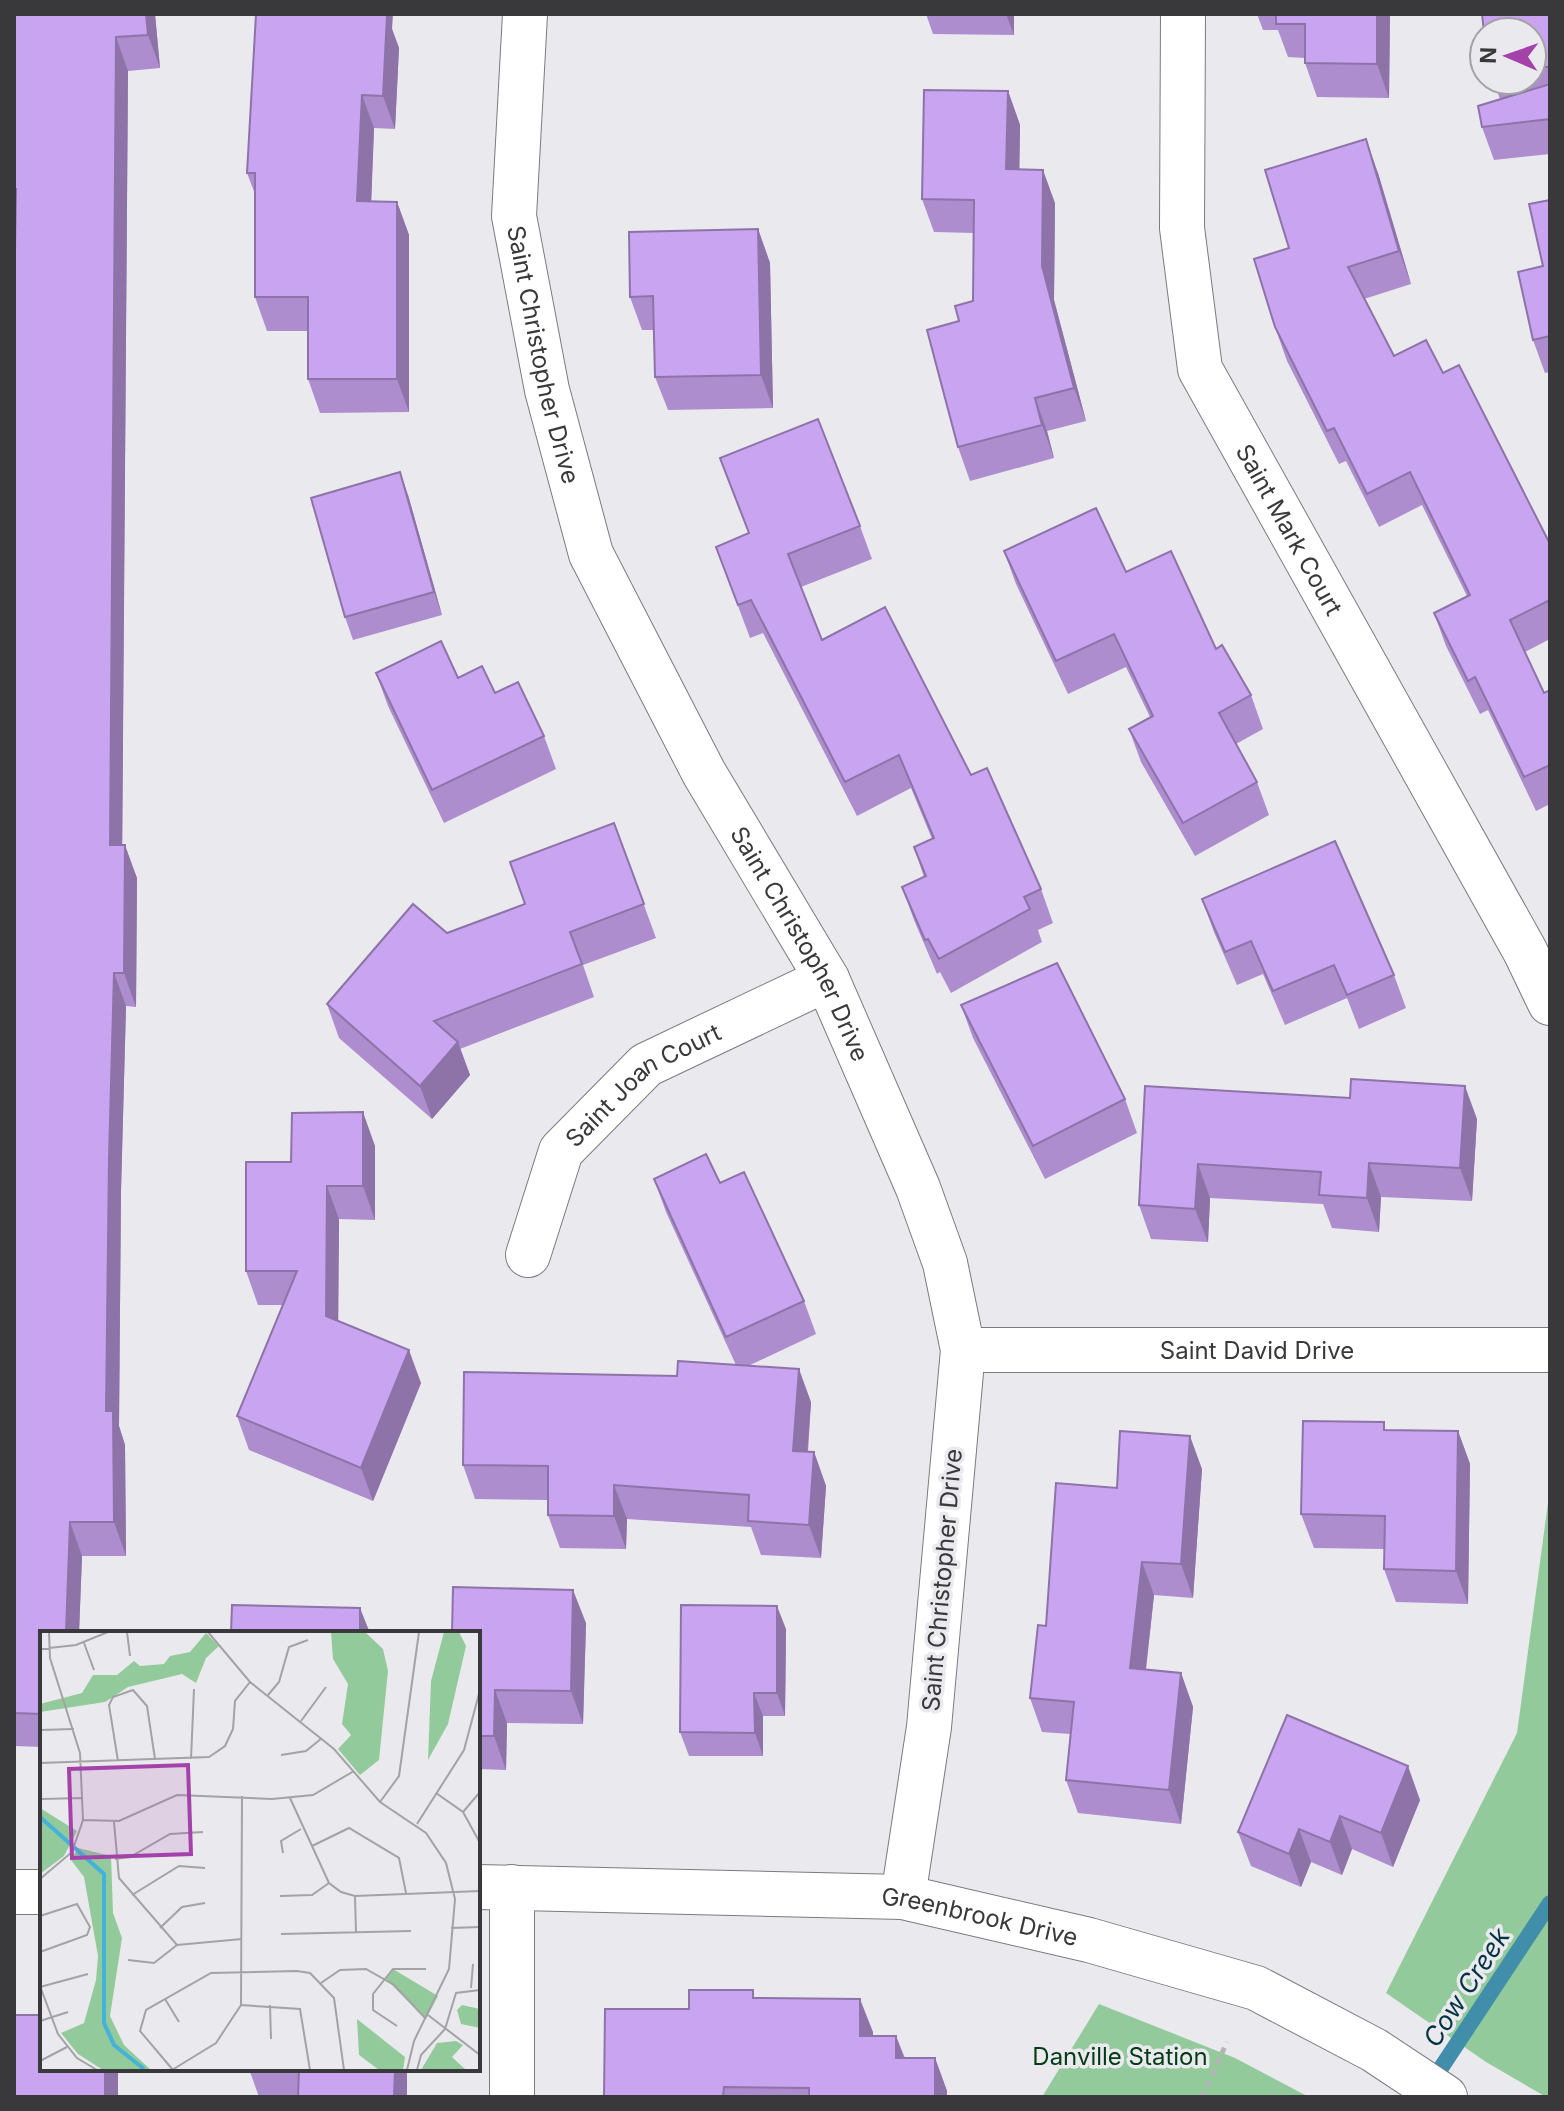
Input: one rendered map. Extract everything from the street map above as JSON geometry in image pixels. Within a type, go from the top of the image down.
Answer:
[{"type":"street","name":"Saint Christopher Drive","points":[[525,14],[514,216],[547,390],[591,554],[704,773],[827,979],[918,1188],[945,1263],[963,1350],[929,1727],[903,1897]]},
{"type":"street","name":"Saint Mark Court","points":[[1183,14],[1182,228],[1200,369],[1525,951],[1550,1003]]},
{"type":"street","name":"Saint Joan Court","points":[[528,1255],[561,1151],[646,1065],[827,979]]},
{"type":"street","name":"Saint David Drive","points":[[963,1350],[1550,1350]]},
{"type":"street","name":"Greenbrook Drive","points":[[495,1887],[903,1897],[1089,1940],[1256,1988],[1383,2056],[1445,2097]]},
{"type":"street","points":[[495,1887],[512,2097]]},
{"type":"street","points":[[14,1892],[40,1892]]},
{"type":"path","points":[[1202,2097],[1227,2042]]},
{"type":"green space","points":[[1550,1488],[1550,2097],[1546,2097],[1486,2062],[1386,1993],[1517,1733]]},
{"type":"green space","name":"Danville Station","points":[[1099,2004],[1235,2058],[1309,2097],[1042,2097]]},
{"type":"building","points":[[14,14],[146,14],[148,35],[116,37],[110,845],[125,845],[124,973],[114,973],[109,1158],[106,1411],[113,1411],[114,1522],[70,1522],[66,1631],[40,1631],[40,1714],[14,1713]]},
{"type":"building","points":[[256,14],[387,15],[383,96],[362,95],[357,201],[397,202],[397,379],[308,379],[308,297],[255,297],[255,173],[247,173]]},
{"type":"building","points":[[1276,14],[1377,14],[1377,64],[1305,63],[1305,24],[1276,24]]},
{"type":"building","points":[[1550,14],[1550,67],[1548,16],[1482,16]]},
{"type":"building","points":[[1548,85],[1550,119],[1482,127],[1478,106],[1511,96],[1548,96]]},
{"type":"building","points":[[924,90],[1008,91],[1006,169],[1043,170],[1042,266],[1074,388],[1035,398],[1042,425],[958,447],[927,330],[959,321],[955,306],[973,301],[974,200],[922,199]]},
{"type":"building","points":[[1366,139],[1399,251],[1348,267],[1394,356],[1426,340],[1443,373],[1459,365],[1550,544],[1550,600],[1510,620],[1544,693],[1550,690],[1550,765],[1524,777],[1475,677],[1468,681],[1434,613],[1470,595],[1410,472],[1367,494],[1334,428],[1327,431],[1275,327],[1254,259],[1289,248],[1265,170]]},
{"type":"building","points":[[1550,200],[1550,336],[1533,340],[1518,272],[1543,266],[1529,204]]},
{"type":"building","points":[[758,229],[761,375],[655,377],[653,296],[630,297],[629,232]]},
{"type":"building","points":[[818,419],[860,526],[788,554],[822,640],[885,607],[971,775],[987,768],[1041,889],[1024,897],[1030,909],[939,959],[928,939],[925,940],[902,887],[926,876],[914,847],[934,838],[899,755],[845,782],[751,600],[738,605],[716,547],[749,533],[720,458]]},
{"type":"building","points":[[400,472],[434,592],[345,617],[311,498]]},
{"type":"building","points":[[1096,508],[1126,572],[1171,551],[1216,649],[1222,645],[1251,695],[1219,713],[1257,782],[1183,823],[1129,729],[1153,716],[1114,634],[1056,661],[1004,551]]},
{"type":"building","points":[[441,641],[458,678],[482,666],[495,693],[518,682],[544,736],[432,790],[376,673]]},
{"type":"building","points":[[614,823],[644,904],[570,932],[582,964],[434,1021],[458,1042],[420,1086],[327,1004],[413,904],[447,933],[525,904],[510,862]]},
{"type":"building","points":[[1335,841],[1394,975],[1347,995],[1334,965],[1273,991],[1251,941],[1225,952],[1202,899]]},
{"type":"building","points":[[1057,963],[1125,1099],[1033,1146],[961,1005]]},
{"type":"building","points":[[1351,1079],[1465,1086],[1460,1168],[1369,1163],[1367,1198],[1319,1195],[1321,1172],[1198,1164],[1195,1209],[1139,1205],[1145,1086],[1350,1098]]},
{"type":"building","points":[[363,1112],[363,1186],[327,1186],[326,1316],[409,1350],[361,1468],[237,1416],[297,1271],[246,1271],[246,1162],[291,1162],[292,1113]]},
{"type":"building","points":[[706,1154],[720,1183],[744,1172],[804,1301],[726,1337],[654,1179]]},
{"type":"building","points":[[678,1361],[799,1369],[793,1451],[814,1452],[809,1525],[748,1521],[749,1495],[614,1485],[614,1516],[548,1515],[548,1466],[463,1465],[464,1372],[677,1376]]},
{"type":"building","points":[[1303,1421],[1384,1422],[1384,1430],[1458,1431],[1456,1571],[1384,1569],[1385,1516],[1301,1514]]},
{"type":"building","points":[[1120,1431],[1190,1436],[1181,1564],[1142,1562],[1130,1668],[1181,1673],[1169,1790],[1066,1780],[1074,1702],[1030,1698],[1038,1625],[1046,1626],[1056,1483],[1117,1488]]},
{"type":"building","points":[[453,1587],[573,1590],[571,1691],[495,1690],[494,1736],[480,1736],[480,1631],[452,1631]]},
{"type":"building","points":[[232,1605],[360,1608],[360,1631],[231,1631]]},
{"type":"building","points":[[681,1605],[777,1606],[777,1693],[754,1693],[755,1733],[680,1732]]},
{"type":"building","points":[[1287,1715],[1408,1766],[1381,1833],[1340,1816],[1330,1842],[1299,1829],[1289,1854],[1238,1832]]},
{"type":"building","points":[[689,1990],[753,1990],[753,1998],[860,1999],[860,2036],[896,2036],[896,2058],[935,2058],[935,2097],[809,2097],[809,2088],[724,2087],[723,2097],[604,2097],[605,2009],[689,2009]]},
{"type":"building","points":[[14,2015],[40,2015],[40,2071],[105,2071],[105,2097],[14,2097]]},
{"type":"building","points":[[299,2071],[395,2071],[394,2097],[298,2097]]},
{"type":"waterway","name":"Cow Creek","points":[[1429,2086],[1550,1903]]}]
